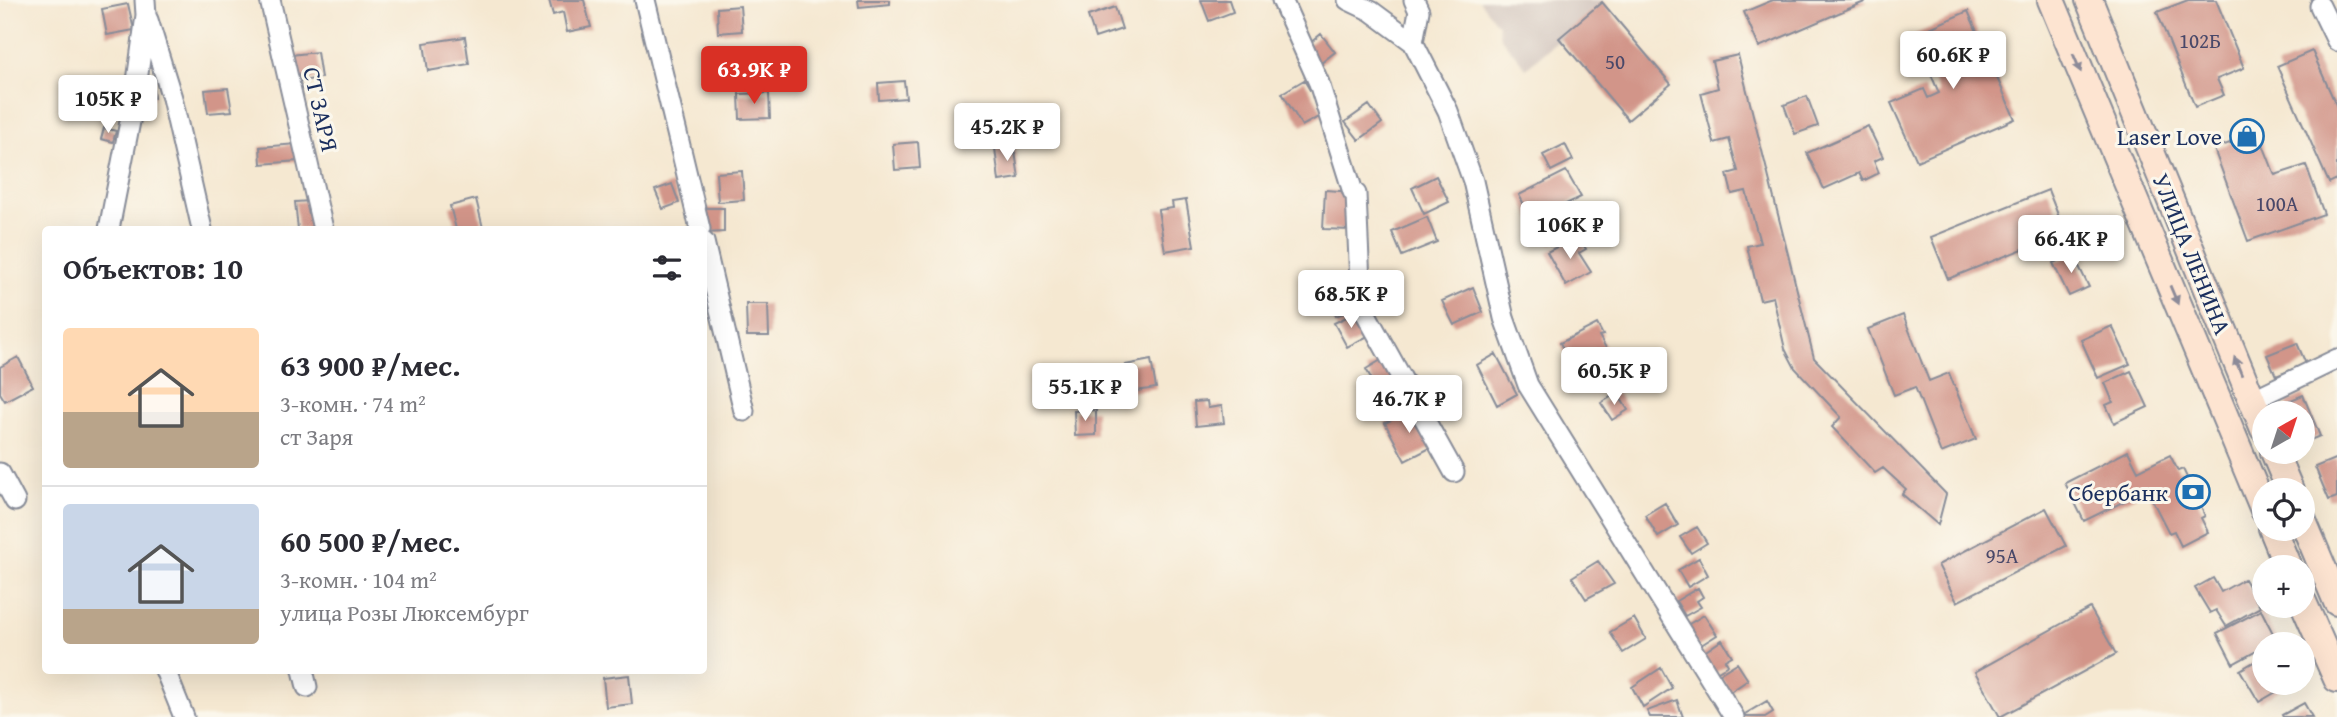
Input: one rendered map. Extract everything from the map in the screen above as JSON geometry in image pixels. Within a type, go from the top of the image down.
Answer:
[{"type":"main road","name":"УЛИЦА ЛЕНИНА","points":[[2051,0],[2252,481]]},
{"type":"main road","name":"УЛИЦА ЛЕНИНА","points":[[2089,0],[2252,400]]},
{"type":"main road","points":[[2311,541],[2337,602]]},
{"type":"main road","points":[[2310,618],[2337,679]]},
{"type":"street","name":"СТ ЗАРЯ","points":[[270,0],[322,226]]},
{"type":"street","points":[[645,0],[700,226]]},
{"type":"street","points":[[1282,0],[1320,83],[1356,194],[1361,305],[1454,472]]},
{"type":"street","points":[[1348,0],[1371,11],[1413,42],[1448,111],[1473,181],[1504,318],[1528,385],[1734,717]]},
{"type":"street","points":[[1413,42],[1419,11],[1414,0]]},
{"type":"street","points":[[2320,6],[2337,41]]},
{"type":"street","points":[[110,226],[135,96],[145,8]]},
{"type":"street","points":[[145,8],[172,98],[201,226]]},
{"type":"street","points":[[707,255],[744,411]]},
{"type":"street","points":[[2252,400],[2337,359]]},
{"type":"street","points":[[0,473],[15,501]]},
{"type":"street","points":[[167,674],[184,717]]},
{"type":"shaded area","points":[[1479,0],[1603,0],[1526,68],[1500,37],[1498,25]]},
{"type":"building","points":[[549,0],[584,0],[591,27],[567,32],[563,12],[553,15]]},
{"type":"building","points":[[858,0],[890,0],[890,4],[859,7]]},
{"type":"building","points":[[1201,0],[1229,0],[1233,12],[1209,21]]},
{"type":"building","points":[[1773,0],[1869,0],[1759,47],[1744,12]]},
{"type":"building","points":[[2188,0],[2216,0],[2244,68],[2217,79],[2224,95],[2195,107],[2157,12]]},
{"type":"building","points":[[1602,2],[1671,84],[1628,120],[1559,38]]},
{"type":"building","points":[[128,4],[134,30],[107,35],[102,9]]},
{"type":"building","points":[[740,6],[742,31],[718,33],[717,8]]},
{"type":"building","points":[[1115,7],[1122,29],[1095,38],[1088,16]]},
{"type":"building","points":[[1968,11],[2015,119],[1917,161],[1891,103],[1924,89],[1928,98],[1939,93],[1914,35]]},
{"type":"building","points":[[1321,34],[1335,52],[1316,67],[1303,49]]},
{"type":"building","points":[[465,37],[469,64],[428,71],[424,43]]},
{"type":"building","points":[[2312,51],[2337,107],[2337,179],[2329,183],[2277,66]]},
{"type":"building","points":[[317,52],[321,78],[295,82],[291,55]]},
{"type":"building","points":[[1738,55],[1814,358],[1946,494],[1938,525],[1902,494],[1906,489],[1883,468],[1875,473],[1832,427],[1841,417],[1795,368],[1785,349],[1773,297],[1760,300],[1747,246],[1760,243],[1746,191],[1732,194],[1727,174],[1738,171],[1729,139],[1714,143],[1701,93],[1718,88],[1712,61]]},
{"type":"building","points":[[1304,80],[1324,114],[1302,126],[1282,93]]},
{"type":"building","points":[[904,81],[906,98],[879,100],[878,83]]},
{"type":"building","points":[[140,87],[153,88],[154,98],[140,97]]},
{"type":"building","points":[[85,88],[126,91],[125,107],[83,102]]},
{"type":"building","points":[[228,88],[232,111],[208,113],[205,90]]},
{"type":"building","points":[[769,93],[770,118],[740,119],[739,94]]},
{"type":"building","points":[[1807,96],[1818,126],[1795,134],[1784,105]]},
{"type":"building","points":[[1369,105],[1382,123],[1359,140],[1345,122]]},
{"type":"building","points":[[1868,126],[1883,157],[1874,161],[1879,173],[1863,181],[1859,173],[1824,189],[1807,153]]},
{"type":"building","points":[[104,128],[116,131],[113,142],[101,139]]},
{"type":"building","points":[[2258,132],[2275,175],[2306,165],[2324,214],[2248,241],[2214,149]]},
{"type":"building","points":[[918,142],[920,168],[895,170],[893,144]]},
{"type":"building","points":[[297,144],[298,161],[261,164],[260,147]]},
{"type":"building","points":[[1565,144],[1573,160],[1551,171],[1543,155]]},
{"type":"building","points":[[1014,145],[1019,178],[999,181],[995,148]]},
{"type":"building","points":[[742,171],[744,200],[718,202],[716,173]]},
{"type":"building","points":[[1566,171],[1581,197],[1532,220],[1519,195]]},
{"type":"building","points":[[1436,176],[1449,202],[1424,214],[1412,188]]},
{"type":"building","points":[[672,184],[679,203],[663,209],[655,190]]},
{"type":"building","points":[[1325,190],[1353,192],[1351,230],[1323,229]]},
{"type":"building","points":[[2048,190],[2065,232],[1948,279],[1931,237]]},
{"type":"building","points":[[476,199],[483,226],[455,226],[450,206]]},
{"type":"building","points":[[1186,200],[1194,246],[1165,251],[1158,210],[1173,208],[1172,202]]},
{"type":"building","points":[[311,201],[313,226],[298,226],[295,202]]},
{"type":"building","points":[[703,208],[724,208],[724,232],[707,233],[707,226],[704,226]]},
{"type":"building","points":[[1576,209],[1586,227],[1550,245],[1542,227]]},
{"type":"building","points":[[1427,217],[1437,242],[1402,256],[1392,232]]},
{"type":"building","points":[[1578,236],[1586,249],[1579,253],[1591,272],[1566,286],[1547,252]]},
{"type":"building","points":[[2073,254],[2089,287],[2069,296],[2053,263]]},
{"type":"building","points":[[1473,287],[1483,312],[1454,325],[1442,301]]},
{"type":"building","points":[[1347,292],[1355,308],[1336,316],[1329,300]]},
{"type":"building","points":[[746,304],[768,304],[769,336],[747,336]]},
{"type":"building","points":[[1355,313],[1368,336],[1347,347],[1334,323]]},
{"type":"building","points":[[1903,315],[1929,381],[1949,373],[1976,439],[1941,453],[1915,387],[1894,395],[1868,329]]},
{"type":"building","points":[[1597,324],[1603,335],[1599,336],[1613,360],[1579,378],[1560,343]]},
{"type":"building","points":[[2112,326],[2130,364],[2098,378],[2081,340]]},
{"type":"building","points":[[2297,343],[2306,364],[2276,376],[2267,355]]},
{"type":"building","points":[[1496,354],[1517,394],[1497,405],[1477,365]]},
{"type":"building","points":[[18,357],[33,386],[5,401],[0,393],[0,367]]},
{"type":"building","points":[[1383,359],[1395,381],[1377,389],[1366,369]]},
{"type":"building","points":[[1151,360],[1156,388],[1130,392],[1125,365]]},
{"type":"building","points":[[1090,368],[1091,398],[1066,398],[1066,369]]},
{"type":"building","points":[[2131,371],[2148,407],[2114,423],[2106,405],[2113,402],[2105,383]]},
{"type":"building","points":[[1617,393],[1628,410],[1612,420],[1601,403]]},
{"type":"building","points":[[2303,395],[2305,401],[2288,401]]},
{"type":"building","points":[[1207,401],[1208,408],[1222,406],[1224,423],[1196,426],[1194,402]]},
{"type":"building","points":[[1414,409],[1434,446],[1405,461],[1385,423]]},
{"type":"building","points":[[1096,410],[1096,435],[1075,436],[1074,411]]},
{"type":"building","points":[[2315,424],[2320,436],[2315,438]]},
{"type":"building","points":[[2128,451],[2138,471],[2170,455],[2178,471],[2183,469],[2205,516],[2201,518],[2208,532],[2181,546],[2174,531],[2169,533],[2147,490],[2084,521],[2065,483]]},
{"type":"building","points":[[2337,458],[2337,497],[2329,500],[2315,467]]},
{"type":"building","points":[[1665,503],[1678,525],[1658,537],[1645,515]]},
{"type":"building","points":[[2046,508],[2066,546],[1957,602],[1938,565]]},
{"type":"building","points":[[1697,527],[1707,543],[1691,553],[1680,537]]},
{"type":"building","points":[[1699,558],[1708,575],[1688,587],[1678,570]]},
{"type":"building","points":[[1598,561],[1614,584],[1586,599],[1572,577]]},
{"type":"building","points":[[2213,578],[2221,592],[2244,579],[2252,593],[2252,611],[2226,626],[2216,610],[2210,613],[2195,588]]},
{"type":"building","points":[[1698,588],[1703,597],[1697,601],[1701,607],[1685,616],[1676,601]]},
{"type":"building","points":[[2090,608],[2116,654],[2000,717],[1975,672]]},
{"type":"building","points":[[1704,615],[1717,635],[1698,647],[1684,627]]},
{"type":"building","points":[[2252,615],[2252,618],[2265,618],[2272,632],[2252,632],[2252,654],[2233,664],[2217,633]]},
{"type":"building","points":[[1634,618],[1646,639],[1623,653],[1610,632]]},
{"type":"building","points":[[1722,640],[1732,656],[1725,660],[1728,665],[1713,674],[1700,655]]},
{"type":"building","points":[[1737,663],[1748,680],[1730,692],[1719,674]]},
{"type":"building","points":[[2252,663],[2252,690],[2240,670]]},
{"type":"building","points":[[1661,668],[1672,688],[1643,707],[1632,687]]},
{"type":"building","points":[[629,675],[632,704],[606,707],[603,678]]},
{"type":"building","points":[[2255,695],[2271,695],[2259,702]]},
{"type":"building","points":[[1677,700],[1683,717],[1650,717],[1647,711]]},
{"type":"building","points":[[1767,701],[1773,712],[1765,717],[1740,717]]},
{"type":"building","points":[[2304,703],[2312,717],[2283,717],[2282,715]]},
{"type":"place","name":"Laser Love","points":[[2247,136]]},
{"type":"place","name":"Сбербанк","points":[[2193,492]]}]
